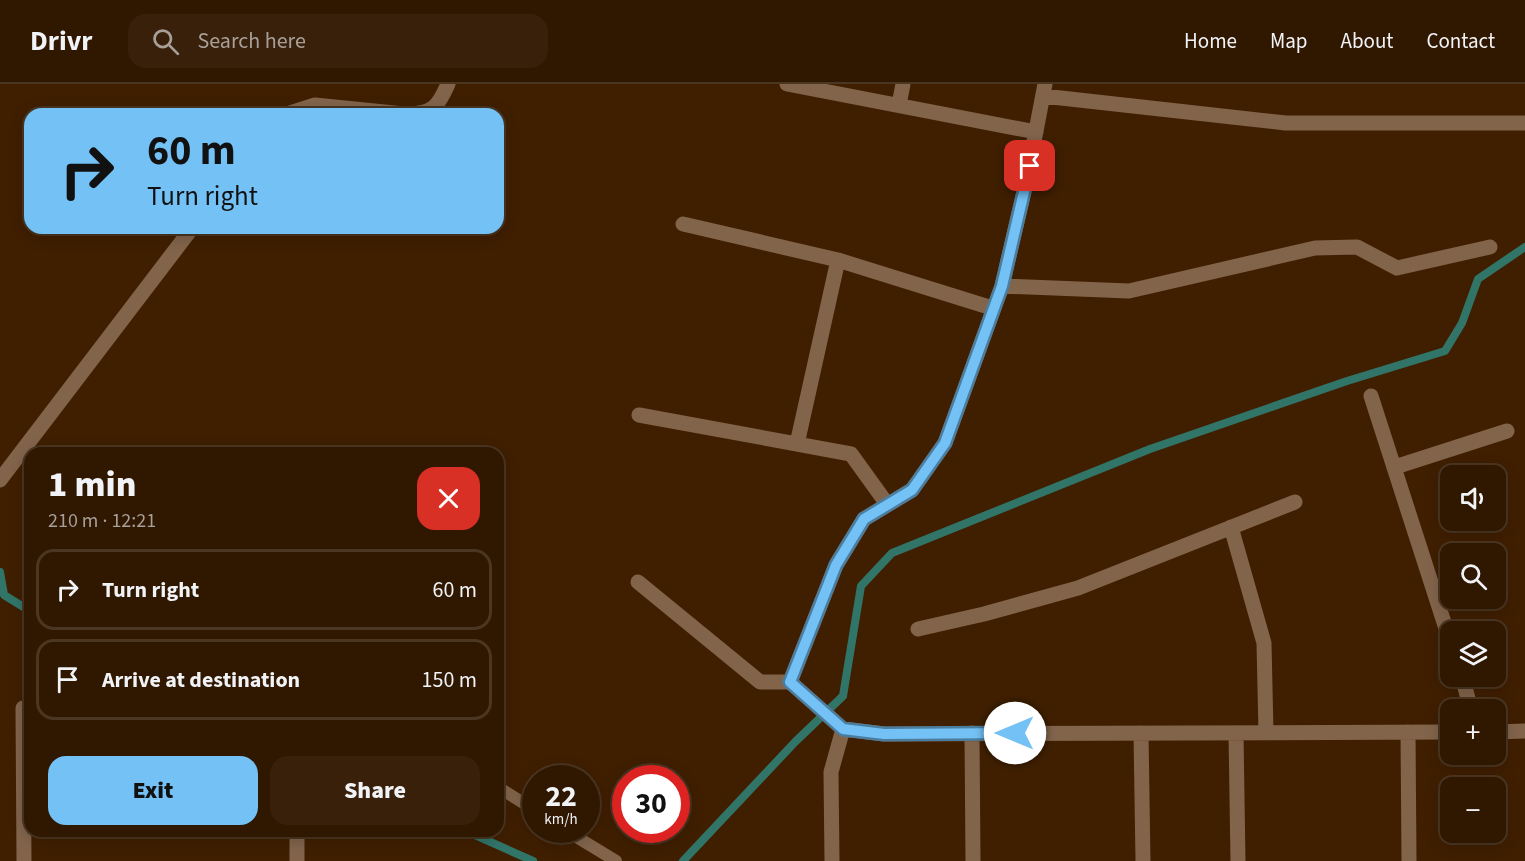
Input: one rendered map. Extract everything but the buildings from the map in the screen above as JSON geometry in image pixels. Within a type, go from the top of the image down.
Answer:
[{"type":"street","points":[[433,108],[440,103],[448,84]]},
{"type":"street","points":[[787,84],[1036,132]]},
{"type":"street","points":[[899,105],[903,84]]},
{"type":"street","points":[[790,682],[836,565],[864,519],[912,490],[945,443],[992,308],[1002,286],[1044,90],[1286,123],[1525,123]]},
{"type":"street","points":[[306,108],[315,105],[345,108]]},
{"type":"street","points":[[683,224],[838,260],[992,308]]},
{"type":"street","points":[[26,447],[187,234]]},
{"type":"street","points":[[1002,286],[1129,291],[1315,248],[1357,247],[1397,268],[1490,247]]},
{"type":"street","points":[[797,444],[838,260]]},
{"type":"street","points":[[1371,396],[1444,621]]},
{"type":"street","points":[[639,415],[850,454],[887,504]]},
{"type":"street","points":[[1395,466],[1507,431]]},
{"type":"street","points":[[0,480],[24,450]]},
{"type":"street","points":[[918,628],[984,614],[1078,588],[1295,502]]},
{"type":"street","points":[[1231,527],[1264,643],[1266,733]]},
{"type":"street","points":[[638,582],[760,682],[790,682],[843,729],[884,734],[1440,732]]},
{"type":"street","points":[[24,708],[24,738]]},
{"type":"street","points":[[832,861],[831,772],[843,729]]},
{"type":"street","points":[[1506,732],[1525,731]]},
{"type":"street","points":[[1408,732],[1409,861]]},
{"type":"street","points":[[972,733],[973,861]]},
{"type":"street","points":[[1141,733],[1143,861]]},
{"type":"street","points":[[1236,733],[1238,861]]},
{"type":"street","points":[[24,861],[26,837]]},
{"type":"street","points":[[297,837],[297,861]]},
{"type":"lane","points":[[504,791],[522,802]]},
{"type":"lane","points":[[586,843],[616,861]]},
{"type":"waterway","points":[[683,861],[795,742],[843,696],[861,586],[892,553],[1150,449],[1347,381],[1445,351],[1462,323],[1478,279],[1525,247]]},
{"type":"waterway","points":[[0,572],[4,595],[24,607]]},
{"type":"waterway","points":[[479,837],[533,861]]},
{"type":"route","points":[[1015,733],[884,734],[843,729],[790,682],[836,565],[864,519],[912,490],[945,443],[992,308],[1002,286],[1030,166]]}]
